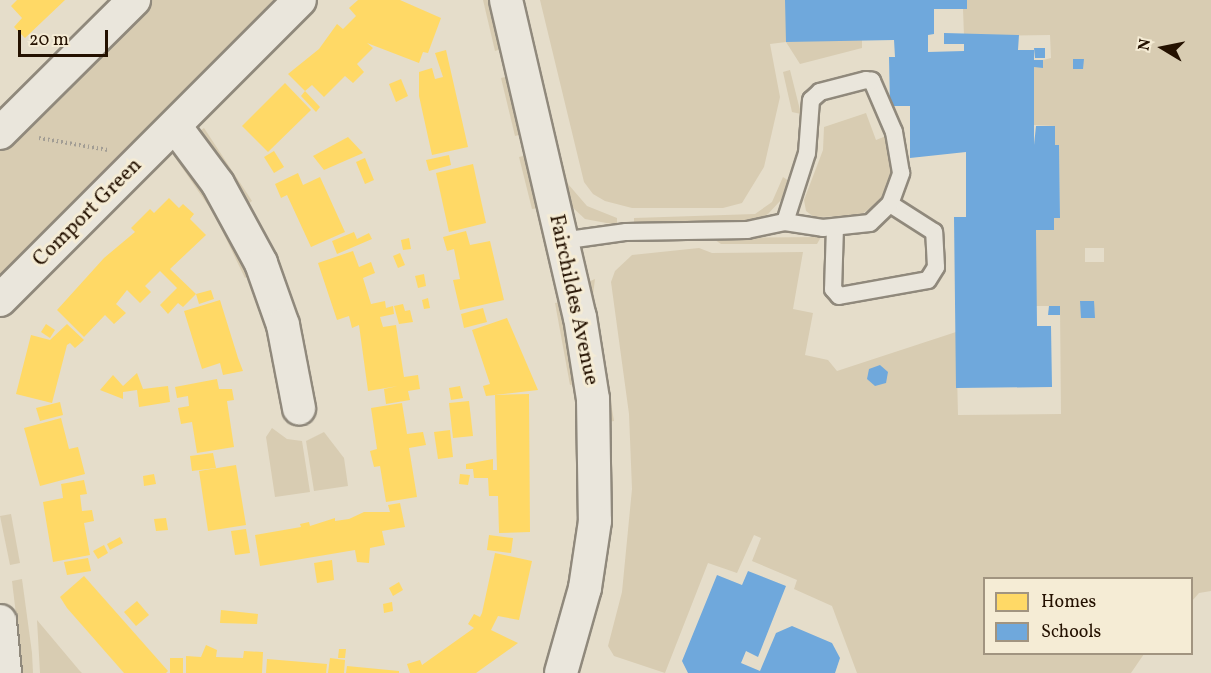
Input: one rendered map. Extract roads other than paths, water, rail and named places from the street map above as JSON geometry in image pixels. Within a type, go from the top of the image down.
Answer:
[{"type":"street","points":[[2,131],[134,0]]},
{"type":"street","name":"Comport Green","points":[[0,300],[300,0]]},
{"type":"street","name":"Fairchildes Avenue","points":[[506,0],[588,363],[597,468],[592,544],[567,671]]},
{"type":"street","points":[[175,126],[218,184],[261,263],[284,325],[299,408]]},
{"type":"street","points":[[0,621],[5,673]]},
{"type":"lane","points":[[561,241],[626,232],[747,230],[784,222],[835,227],[870,224],[890,204],[898,189],[901,159],[894,132],[872,81],[866,80],[819,92],[811,100],[807,153],[784,222]]},
{"type":"lane","points":[[835,227],[833,289],[839,296],[928,280],[936,267],[934,232],[890,204]]}]
